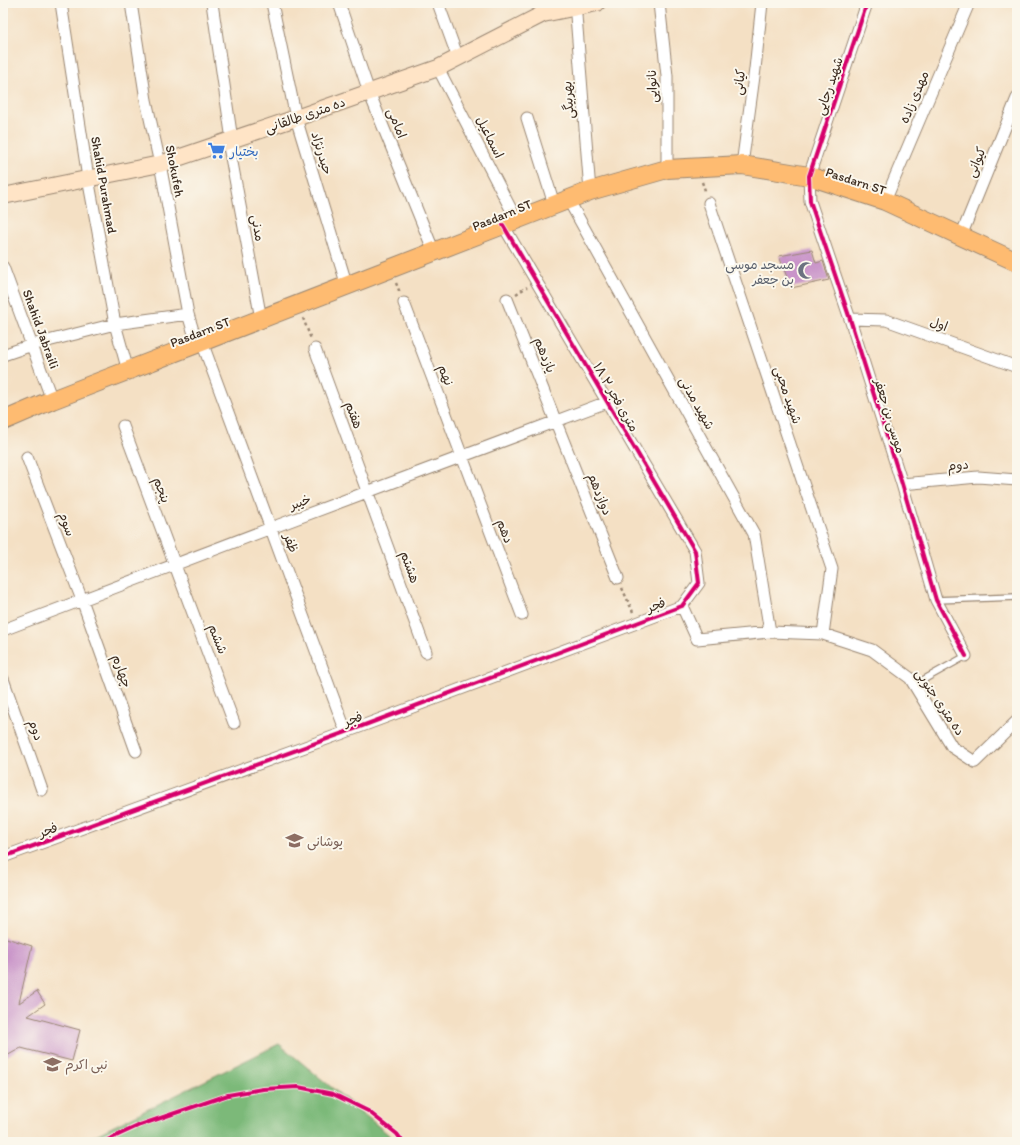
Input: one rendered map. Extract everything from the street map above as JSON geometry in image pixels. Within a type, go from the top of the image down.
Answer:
[{"type":"main road","name":"Pasdarn ST","points":[[3,421],[52,400],[561,202],[590,191],[667,169],[697,166],[742,165],[809,176],[885,201],[1017,262]]},
{"type":"street","name":"Shahid Purahmad","points":[[61,3],[88,178],[115,324],[128,371]]},
{"type":"street","name":"Shokufeh","points":[[131,3],[146,100],[160,164],[188,314],[199,343]]},
{"type":"street","name":"مدنی","points":[[212,3],[230,140],[261,319]]},
{"type":"street","name":"حیدرنژاد","points":[[272,3],[296,118],[347,286]]},
{"type":"street","name":"امامی","points":[[339,3],[369,92],[434,252]]},
{"type":"street","points":[[438,3],[458,58]]},
{"type":"street","name":"ده متری طالقانی","points":[[3,196],[160,164],[438,68],[458,58],[541,8],[597,3]]},
{"type":"street","name":"نانوایی","points":[[659,3],[667,76],[667,169]]},
{"type":"street","name":"کیانی","points":[[742,165],[762,3]]},
{"type":"street","name":"شهید رجایی","points":[[809,176],[867,3]]},
{"type":"street","name":"مهدی زاده","points":[[885,201],[969,3]]},
{"type":"street","name":"بهربیگی","points":[[575,5],[590,191]]},
{"type":"street","name":"اسماعیل","points":[[438,68],[510,222]]},
{"type":"street","name":"کیوانی","points":[[961,236],[1017,98]]},
{"type":"street","name":"شهید مدنی","points":[[527,118],[561,202],[754,534],[770,632]]},
{"type":"street","name":"موسی بن جعفر","points":[[809,176],[810,201],[850,319],[902,484],[936,600],[966,656]]},
{"type":"street","name":"شهید محبی","points":[[709,203],[832,569],[823,634]]},
{"type":"street","name":"۱۸ متری فجر ۲","points":[[510,222],[536,282],[695,551],[699,583]]},
{"type":"street","name":"Shahid Jabraili","points":[[3,267],[52,400]]},
{"type":"street","name":"یازدهم","points":[[507,299],[556,421]]},
{"type":"street","name":"نهم","points":[[404,303],[462,456]]},
{"type":"street","points":[[3,355],[32,345],[115,324],[188,314]]},
{"type":"street","name":"اول","points":[[850,319],[886,320],[1017,367]]},
{"type":"street","name":"ظفر","points":[[199,343],[271,528],[346,732]]},
{"type":"street","name":"هفتم","points":[[314,349],[368,492]]},
{"type":"street","name":"خیبر","points":[[3,630],[607,402]]},
{"type":"street","name":"دوازدهم","points":[[556,421],[618,578]]},
{"type":"street","name":"پنجم","points":[[123,426],[175,564]]},
{"type":"street","name":"دهم","points":[[462,456],[522,615]]},
{"type":"street","name":"سوم","points":[[27,457],[82,600]]},
{"type":"street","name":"دوم","points":[[902,484],[978,477],[1017,480]]},
{"type":"street","name":"هشتم","points":[[368,492],[426,652]]},
{"type":"street","name":"ششم","points":[[175,564],[234,723]]},
{"type":"street","name":"فجر","points":[[3,857],[346,732],[682,606],[699,583]]},
{"type":"street","name":"چهارم","points":[[82,600],[136,751]]},
{"type":"street","name":"ده متری جنوبی","points":[[682,606],[696,639],[770,632],[823,634],[872,650],[910,678],[952,747],[975,762],[1017,721]]},
{"type":"street","name":"دوم","points":[[3,679],[42,790]]},
{"type":"lane","points":[[936,600],[1017,597]]},
{"type":"lane","points":[[914,685],[966,656]]},
{"type":"path","points":[[697,166],[709,203]]},
{"type":"path","points":[[391,269],[404,303]]},
{"type":"path","points":[[507,299],[536,282]]},
{"type":"path","points":[[298,305],[314,349]]},
{"type":"path","points":[[618,578],[637,623]]},
{"type":"green space","points":[[279,1044],[389,1135],[393,1142],[82,1142]]},
{"type":"building","name":"مسجد موسی بن جعفر","points":[[812,250],[816,263],[823,261],[829,280],[791,288],[779,256]]},
{"type":"building","points":[[3,937],[32,946],[19,1003],[37,991],[45,1004],[28,1016],[80,1030],[72,1061],[21,1048],[3,1058]]},
{"type":"cycle path","points":[[867,3],[809,176],[810,201],[850,319],[902,484],[936,600],[966,656]]},
{"type":"cycle path","points":[[3,857],[346,732],[682,606],[699,583],[695,551],[503,225]]},
{"type":"cycle path","points":[[103,1142],[140,1125],[228,1095],[263,1089],[298,1087],[333,1094],[368,1111],[397,1134],[403,1142]]},
{"type":"place","name":"بختیار","points":[[217,151]]},
{"type":"place","name":"مسجد موسی بن جعفر","points":[[807,271]]},
{"type":"place","name":"یوشانی","points":[[294,841]]},
{"type":"place","name":"نبی اکرم","points":[[52,1064]]}]
